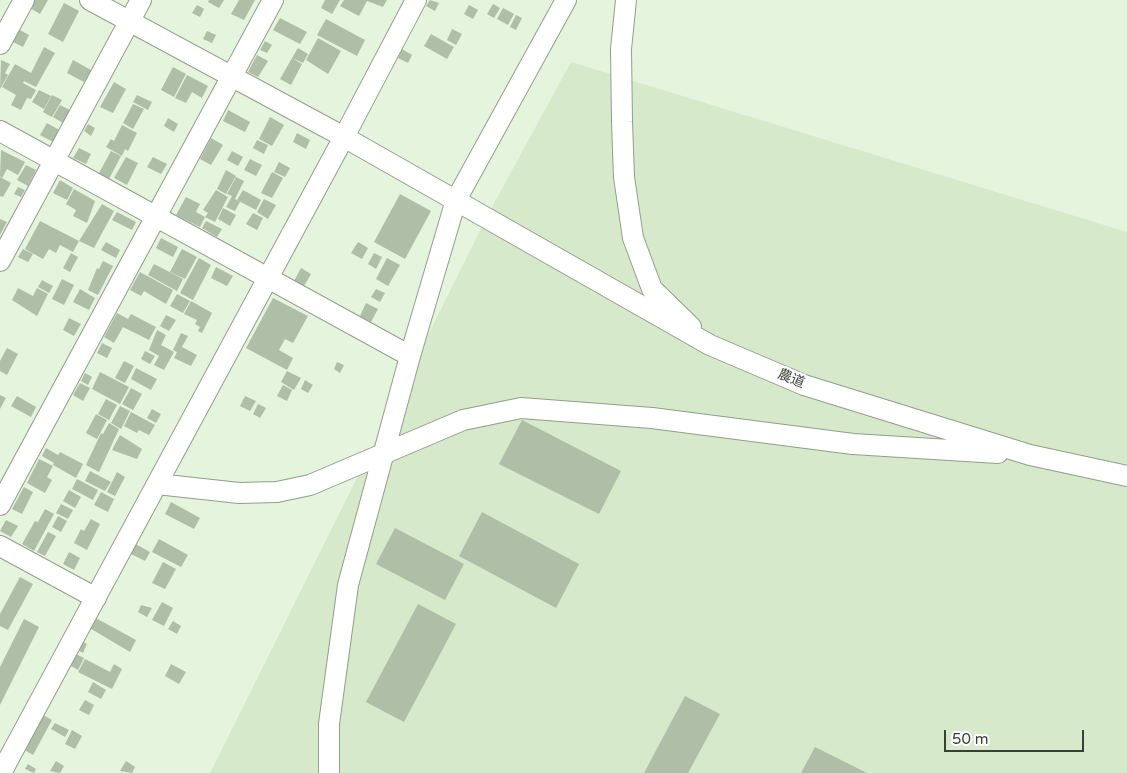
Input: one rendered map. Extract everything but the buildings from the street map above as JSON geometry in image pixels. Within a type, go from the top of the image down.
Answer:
[{"type":"street","points":[[0,44],[24,0]]},
{"type":"street","name":"農道","points":[[90,0],[456,200],[710,345],[804,385],[1030,455],[1127,476]]},
{"type":"street","points":[[0,262],[141,0]]},
{"type":"street","points":[[0,505],[231,76],[274,0]]},
{"type":"street","points":[[8,768],[96,598],[344,138],[416,0]]},
{"type":"street","points":[[329,773],[329,724],[348,585],[410,356],[456,200],[566,0]]},
{"type":"street","points":[[626,0],[621,49],[622,122],[624,177],[634,238],[652,289],[710,345]]},
{"type":"street","points":[[0,131],[410,356]]},
{"type":"street","points":[[157,484],[239,493],[277,492],[310,484],[463,420],[520,408],[652,418],[853,444],[1030,455]]},
{"type":"street","points":[[0,546],[96,598]]},
{"type":"shaded area","points":[[571,62],[1127,232],[1127,773],[210,773],[491,209]]}]
